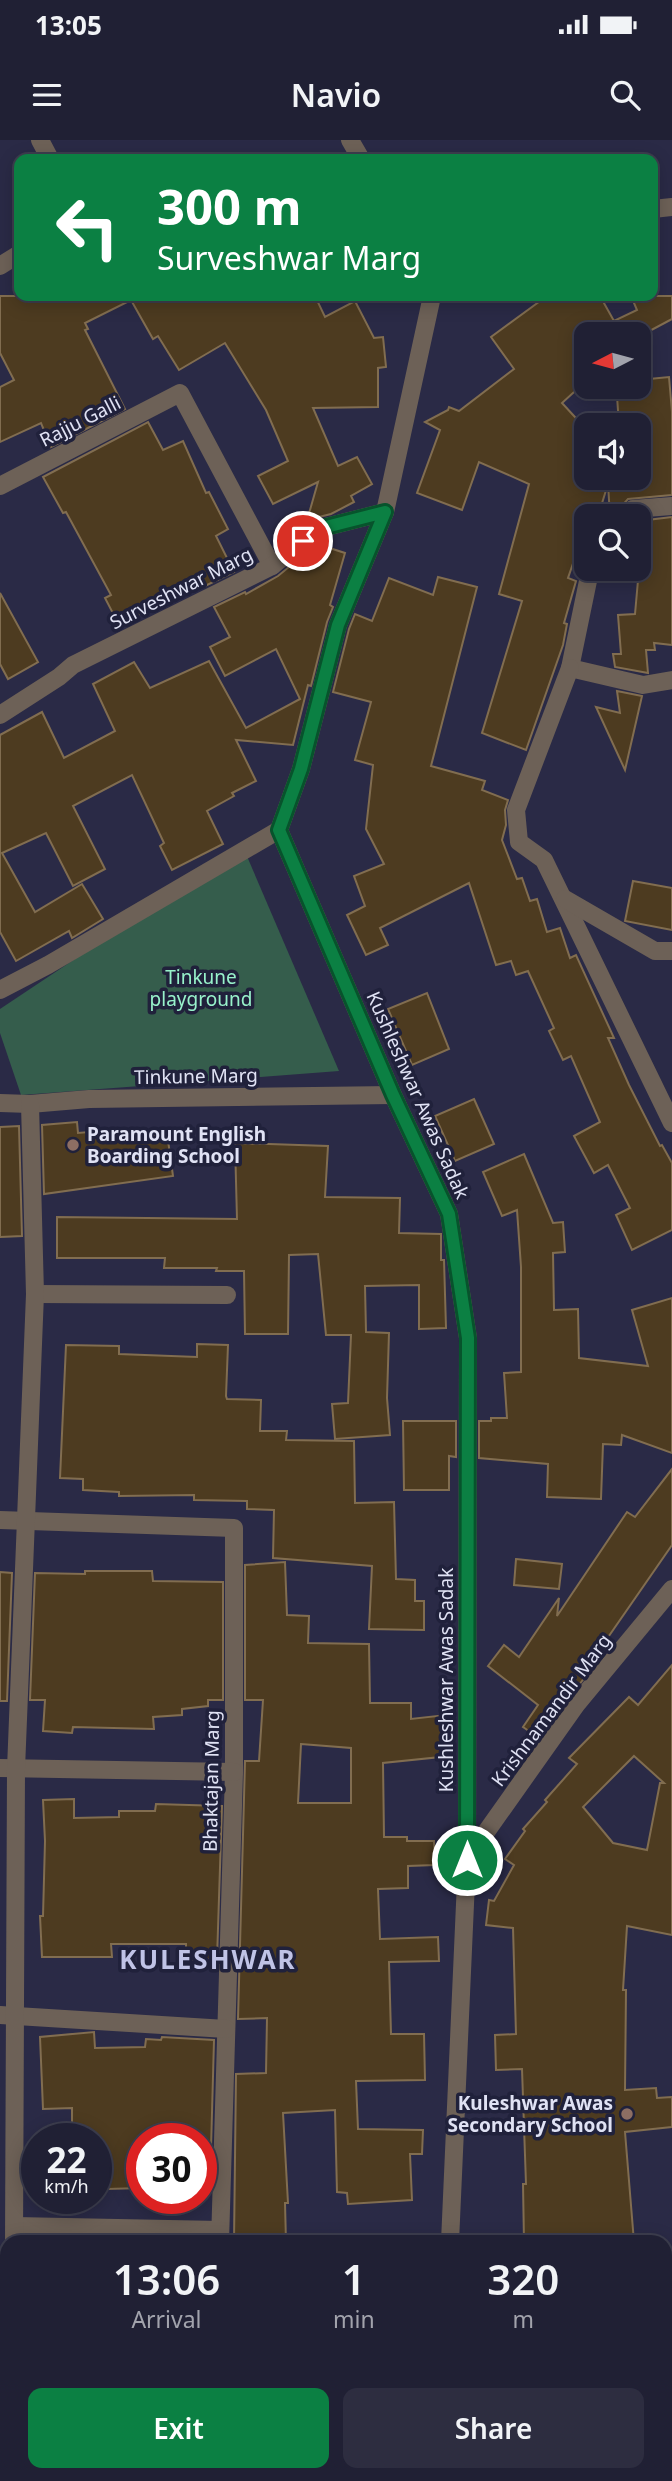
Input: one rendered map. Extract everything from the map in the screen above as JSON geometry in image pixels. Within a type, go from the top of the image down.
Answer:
[{"type":"street","points":[[0,990],[48,965],[279,830],[301,769],[338,625],[385,512],[431,301]]},
{"type":"street","name":"Rajju Galli","points":[[0,486],[180,393],[272,566]]},
{"type":"street","points":[[651,510],[672,506]]},
{"type":"street","name":"Surveshwar Marg","points":[[0,715],[73,665],[272,566],[318,529],[385,512]]},
{"type":"street","points":[[588,581],[570,668],[516,810],[519,842],[544,860],[672,1123]]},
{"type":"street","points":[[570,668],[643,685],[672,680]]},
{"type":"street","name":"Kushleshwar Awas Sadak","points":[[279,830],[393,1095],[449,1214],[468,1338],[467,1860],[450,2235]]},
{"type":"street","points":[[565,899],[655,951],[672,951]]},
{"type":"street","name":"Tinkune Marg","points":[[0,1103],[30,1104],[89,1099],[393,1095]]},
{"type":"street","points":[[30,1104],[35,1294],[27,1520],[8,1768],[8,2015],[15,2234],[118,2235]]},
{"type":"street","points":[[35,1294],[227,1295]]},
{"type":"street","points":[[0,1520],[27,1520]]},
{"type":"street","name":"Bhaktajan Marg","points":[[27,1520],[234,1528],[234,1772],[220,2235]]},
{"type":"street","name":"Krishnamandir Marg","points":[[467,1860],[576,1705],[672,1589]]},
{"type":"street","points":[[8,1768],[234,1772]]},
{"type":"street","points":[[8,2015],[226,2029]]},
{"type":"green space","name":"Tinkune playground","points":[[243,847],[339,1071],[21,1095],[0,1033],[0,1009]]},
{"type":"building","points":[[0,296],[14,296],[14,301],[129,301],[85,323],[88,329],[85,330],[125,409],[51,447],[41,423],[0,442],[0,387],[14,380],[0,353]]},
{"type":"building","points":[[658,296],[672,296],[672,319],[651,330],[651,322],[574,322],[574,392],[562,403],[574,416],[574,490],[606,490],[602,504],[574,504],[574,561],[568,578],[576,581],[564,623],[567,624],[563,645],[526,750],[482,733],[522,601],[499,594],[529,484],[479,462],[462,510],[417,493],[440,430],[425,422],[449,407],[459,411],[514,369],[491,337],[540,301],[603,301],[614,321],[637,310],[633,301],[658,301]]},
{"type":"building","points":[[132,301],[317,301],[325,317],[355,301],[374,338],[383,337],[386,367],[378,368],[378,407],[313,408],[338,466],[357,457],[372,484],[351,496],[354,502],[306,524],[318,482],[273,504],[258,476],[288,461],[266,410],[225,343],[179,370],[158,336],[153,339]]},
{"type":"building","points":[[669,377],[672,412],[672,495],[628,499],[624,504],[609,504],[608,490],[651,490],[651,413],[618,413],[617,399],[651,399],[651,379]]},
{"type":"building","points":[[148,422],[163,450],[183,441],[206,493],[209,492],[228,529],[216,536],[234,572],[203,587],[201,584],[186,592],[185,590],[119,625],[105,598],[111,595],[66,512],[63,513],[43,477]]},
{"type":"building","points":[[672,517],[672,645],[654,643],[655,650],[646,650],[648,673],[615,667],[613,654],[621,654],[618,615],[635,614],[638,581],[651,581],[651,520]]},
{"type":"building","points":[[317,544],[345,553],[330,605],[333,607],[311,686],[308,685],[293,745],[236,740],[256,781],[232,793],[234,796],[207,811],[223,844],[172,870],[160,846],[164,843],[132,775],[73,806],[105,869],[73,886],[46,833],[2,853],[35,912],[82,884],[103,919],[72,938],[69,931],[16,961],[0,932],[0,735],[42,712],[64,758],[115,731],[93,684],[134,662],[150,688],[209,661],[246,728],[300,699],[276,649],[225,676],[210,647],[230,637],[214,607],[245,592],[246,594],[278,576]]},
{"type":"building","points":[[438,577],[477,587],[431,766],[485,781],[482,790],[508,800],[502,840],[517,879],[522,878],[530,901],[537,899],[547,932],[560,928],[570,958],[576,955],[614,1038],[608,1038],[629,1085],[660,1146],[662,1145],[672,1163],[672,1230],[632,1250],[616,1215],[630,1208],[608,1165],[594,1173],[574,1136],[600,1122],[571,1056],[563,1060],[549,1031],[554,1028],[528,971],[516,975],[511,961],[496,965],[469,883],[380,928],[388,945],[366,955],[347,915],[365,906],[354,876],[384,864],[366,829],[373,765],[355,760],[371,702],[333,692],[349,629],[355,614],[372,621],[389,578],[433,595]]},
{"type":"building","points":[[0,593],[38,662],[8,679],[0,664]]},
{"type":"building","points":[[617,691],[642,696],[625,770],[596,707],[620,713]]},
{"type":"building","points":[[633,881],[672,888],[672,930],[625,921]]},
{"type":"building","points":[[427,993],[449,1049],[412,1065],[388,1009]]},
{"type":"building","points":[[474,1099],[494,1144],[455,1161],[435,1116]]},
{"type":"building","points":[[77,1122],[78,1133],[101,1131],[102,1142],[167,1133],[173,1176],[44,1194],[42,1125]]},
{"type":"building","points":[[19,1126],[22,1236],[0,1237],[0,1127]]},
{"type":"building","points":[[235,1143],[328,1146],[325,1197],[400,1198],[399,1233],[441,1234],[446,1328],[419,1329],[419,1285],[365,1286],[366,1332],[389,1333],[387,1398],[390,1435],[335,1439],[332,1404],[348,1403],[351,1335],[326,1335],[318,1254],[289,1255],[288,1334],[245,1334],[244,1271],[164,1268],[165,1258],[57,1258],[57,1217],[237,1219]]},
{"type":"building","points":[[524,1154],[553,1223],[563,1222],[565,1252],[553,1253],[554,1310],[578,1309],[579,1358],[648,1366],[632,1310],[672,1298],[672,1453],[622,1435],[621,1445],[603,1444],[601,1499],[547,1497],[548,1464],[479,1458],[479,1421],[507,1418],[504,1373],[521,1372],[521,1267],[517,1210],[502,1216],[483,1172]]},
{"type":"building","points":[[197,1344],[228,1345],[227,1399],[261,1400],[260,1431],[287,1431],[286,1440],[354,1441],[355,1503],[394,1502],[396,1579],[415,1580],[415,1601],[424,1601],[424,1630],[369,1629],[372,1566],[273,1558],[274,1510],[247,1509],[247,1501],[194,1500],[194,1495],[119,1496],[119,1492],[83,1490],[83,1479],[60,1478],[66,1345],[119,1346],[119,1354],[197,1357]]},
{"type":"building","points":[[403,1421],[456,1421],[456,1457],[449,1456],[449,1490],[404,1490]]},
{"type":"building","points":[[672,1469],[672,1545],[602,1646],[605,1648],[588,1673],[539,1738],[523,1727],[538,1705],[488,1666],[504,1645],[519,1657],[559,1598],[557,1616],[627,1512],[635,1517]]},
{"type":"building","points":[[516,1559],[562,1564],[559,1589],[514,1585]]},
{"type":"building","points":[[285,1562],[287,1615],[309,1616],[308,1643],[369,1644],[370,1703],[411,1703],[411,1719],[446,1715],[450,1756],[383,1763],[384,1837],[407,1837],[407,1841],[434,1841],[435,1865],[408,1866],[408,1888],[378,1889],[380,1939],[438,1937],[439,1961],[389,1962],[391,2034],[424,2034],[425,2080],[356,2081],[358,2129],[423,2130],[422,2154],[410,2154],[412,2200],[348,2204],[347,2193],[337,2192],[335,2110],[283,2113],[288,2203],[285,2203],[286,2235],[234,2235],[236,2074],[266,2073],[267,2018],[238,2019],[245,1761],[259,1761],[263,1700],[245,1700],[245,1565]],"holes":[[[301,1744],[351,1748],[351,1803],[298,1803]]]},
{"type":"building","points":[[85,1571],[152,1571],[153,1581],[223,1582],[223,1700],[208,1700],[208,1706],[182,1709],[182,1715],[153,1717],[154,1729],[73,1727],[72,1733],[43,1731],[45,1700],[30,1700],[35,1573],[85,1574]]},
{"type":"building","points":[[0,1572],[12,1573],[7,1701],[0,1701]]},
{"type":"building","points":[[672,1665],[672,1935],[627,1926],[623,1990],[626,1990],[625,2090],[656,2088],[657,2098],[672,2097],[672,2127],[625,2132],[633,2235],[524,2235],[523,2184],[526,2184],[522,2069],[496,2070],[495,2035],[516,2034],[513,1928],[486,1925],[489,1900],[494,1901],[514,1865],[505,1859],[525,1831],[523,1829],[577,1764],[569,1758],[629,1697],[638,1705]],"holes":[[[634,1756],[664,1783],[660,1783],[647,1850],[613,1843],[583,1807]]]},
{"type":"building","points":[[74,1799],[74,1818],[119,1817],[119,1811],[155,1811],[156,1804],[222,1806],[217,1959],[186,1960],[186,1944],[111,1944],[112,1957],[42,1957],[40,1916],[43,1916],[45,1841],[43,1800]]},
{"type":"building","points":[[94,2032],[95,2048],[145,2047],[146,2039],[161,2040],[162,2037],[214,2040],[212,2123],[126,2123],[126,2188],[112,2189],[112,2123],[72,2123],[72,2108],[43,2109],[40,2037]]},
{"type":"place","name":"Paramount English Boarding School","points":[[73,1145]]},
{"type":"place","name":"Kuleshwar Awas Secondary School","points":[[627,2114]]},
{"type":"district","name":"KULESHWAR","points":[[208,1960]]},
{"type":"route","points":[[303,541],[318,529],[385,512],[338,625],[301,769],[279,830],[393,1095],[449,1214],[468,1338],[467,1860]]}]
